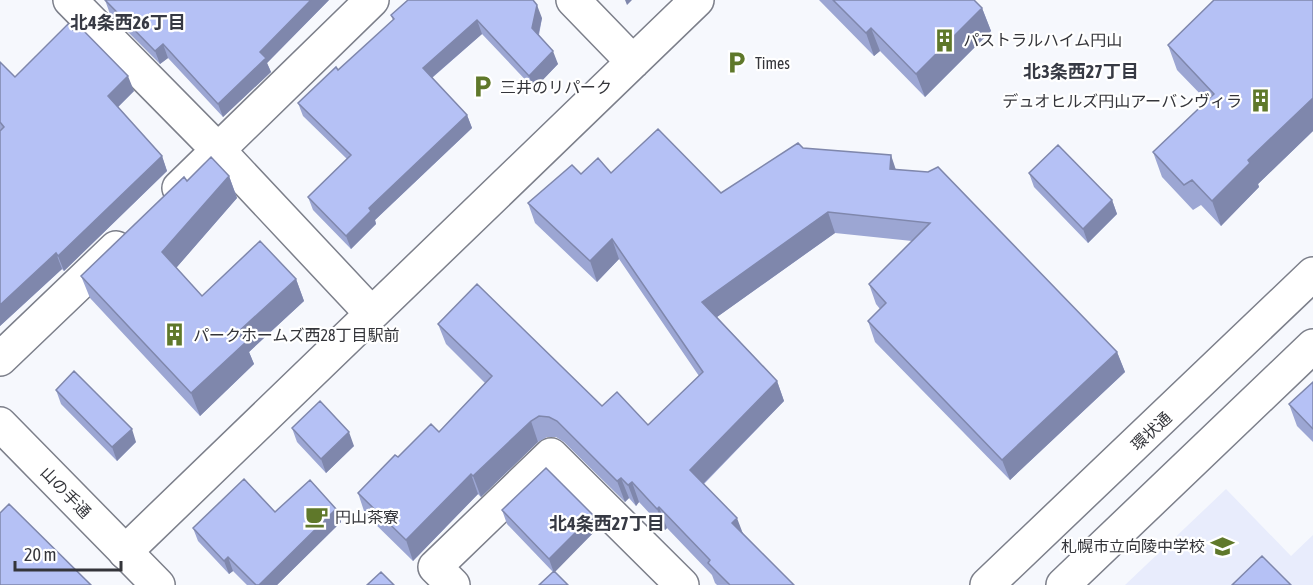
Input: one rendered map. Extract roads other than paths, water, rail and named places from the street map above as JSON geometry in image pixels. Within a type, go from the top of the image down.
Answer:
[{"type":"street","points":[[0,359],[219,151],[372,0]]},
{"type":"street","points":[[573,0],[633,62]]},
{"type":"street","points":[[125,552],[697,0]]},
{"type":"street","points":[[82,4],[371,313]]},
{"type":"street","name":"環状通","points":[[987,585],[1170,413],[1313,274]]},
{"type":"street","points":[[1062,585],[1313,346]]},
{"type":"street","name":"山の手通","points":[[0,424],[158,585]]},
{"type":"street","points":[[453,585],[435,567],[551,455],[681,585]]},
{"type":"place","name":"パストラルハイム円山","points":[[945,40]]},
{"type":"place","name":"Times","points":[[737,63]]},
{"type":"place","name":"三井のリパーク","points":[[482,87]]},
{"type":"place","name":"デュオヒルズ円山アーバンヴィラ","points":[[1260,101]]},
{"type":"place","name":"パークホームズ西28丁目駅前","points":[[175,335]]},
{"type":"place","name":"円山茶寮","points":[[317,517]]},
{"type":"place","name":"札幌市立向陵中学校","points":[[1223,546]]},
{"type":"district","name":"北4条西26丁目","points":[[128,22]]},
{"type":"district","name":"北3条西27丁目","points":[[1081,71]]},
{"type":"district","name":"北4条西27丁目","points":[[607,523]]}]
